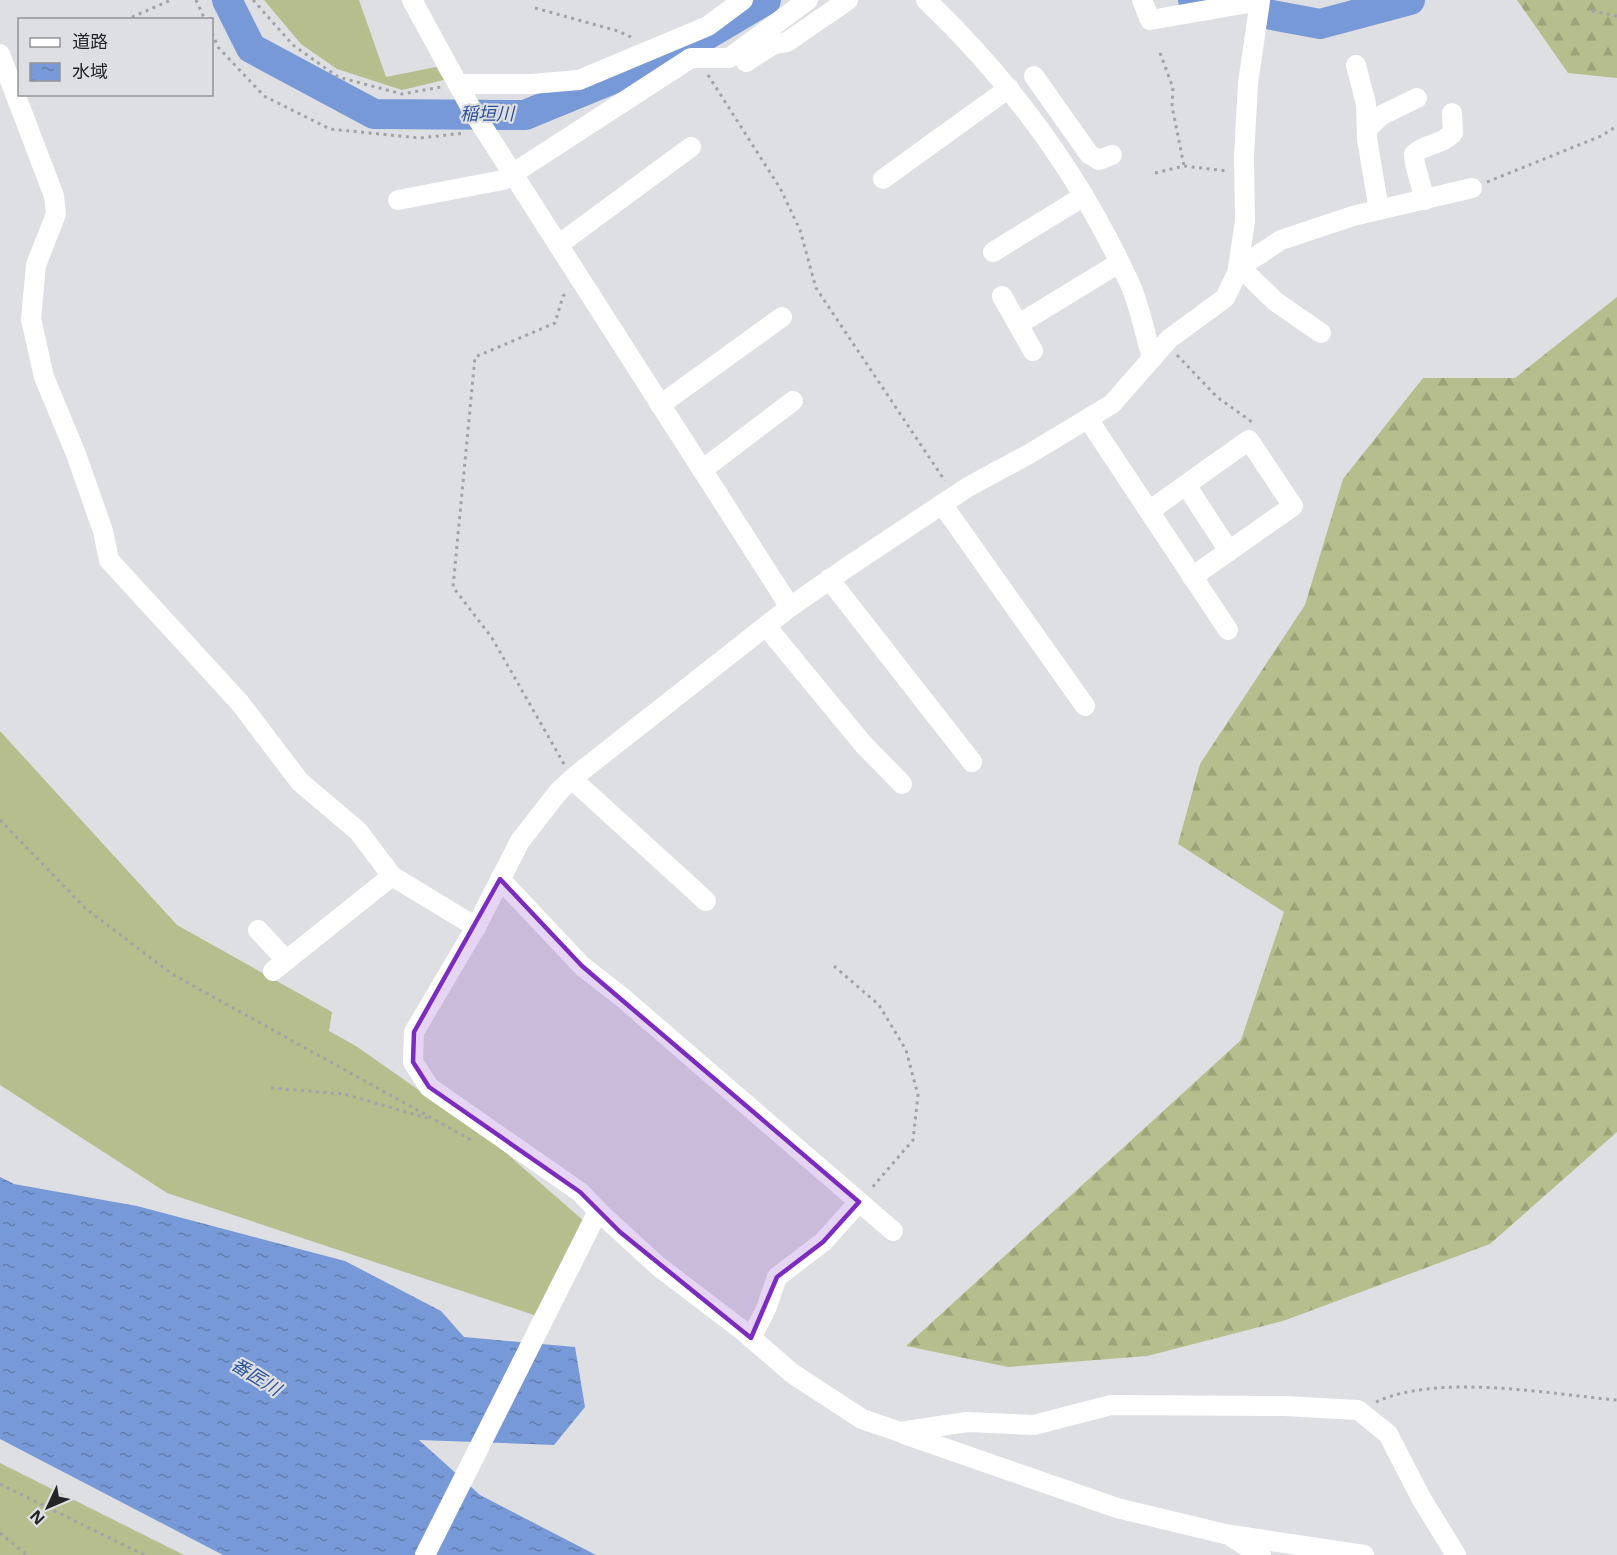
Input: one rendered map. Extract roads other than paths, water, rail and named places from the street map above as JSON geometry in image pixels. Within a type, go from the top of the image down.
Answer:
[{"type":"street","points":[[412,0],[472,110],[790,607]]},
{"type":"street","points":[[458,84],[532,84],[579,80],[652,47],[708,26],[743,0]]},
{"type":"street","points":[[398,200],[503,180],[691,58],[729,58],[808,0]]},
{"type":"street","points":[[746,62],[774,44],[787,42],[848,0]]},
{"type":"street","points":[[926,0],[1009,88],[1084,196],[1131,286],[1152,358]]},
{"type":"street","points":[[1142,0],[1150,20],[1264,1],[1248,83],[1244,173],[1245,221],[1238,272],[1225,298],[1165,343],[1112,404],[949,500],[830,579],[790,607],[572,779],[539,815],[520,841],[476,927],[414,1032],[413,1062],[429,1087],[580,1192],[658,1266],[751,1338],[793,1374],[862,1419],[1117,1508],[1225,1534],[1364,1555]]},
{"type":"street","points":[[0,54],[54,196],[56,214],[36,266],[31,319],[44,377],[76,454],[103,531],[109,560],[240,703],[300,782],[358,831],[392,876],[476,927]]},
{"type":"street","points":[[1356,66],[1365,104],[1379,210]]},
{"type":"street","points":[[1034,76],[1089,154],[1099,160],[1112,155]]},
{"type":"street","points":[[883,178],[1009,88]]},
{"type":"street","points":[[1368,128],[1382,115],[1418,98]]},
{"type":"street","points":[[1425,200],[1414,154],[1424,145],[1446,140],[1453,133],[1452,113]]},
{"type":"street","points":[[558,245],[691,147]]},
{"type":"street","points":[[1063,164],[1084,147]]},
{"type":"street","points":[[1238,272],[1281,240],[1379,210],[1472,188]]},
{"type":"street","points":[[993,252],[1084,196]]},
{"type":"street","points":[[1019,324],[1119,263]]},
{"type":"street","points":[[1238,272],[1321,333]]},
{"type":"street","points":[[1002,296],[1033,351]]},
{"type":"street","points":[[660,405],[782,316]]},
{"type":"street","points":[[702,470],[793,401]]},
{"type":"street","points":[[1088,419],[1228,630]]},
{"type":"street","points":[[1149,511],[1250,440],[1293,506],[1192,577]]},
{"type":"street","points":[[1186,485],[1229,550]]},
{"type":"street","points":[[949,500],[1085,706]]},
{"type":"street","points":[[830,579],[972,762]]},
{"type":"street","points":[[766,626],[863,744],[902,784]]},
{"type":"street","points":[[572,779],[706,901]]},
{"type":"street","points":[[258,930],[280,965],[392,876]]},
{"type":"street","points":[[500,879],[582,966],[623,998],[893,1231]]},
{"type":"street","points":[[751,1338],[766,1309],[777,1277],[823,1242],[859,1202]]},
{"type":"street","points":[[424,1555],[598,1211]]},
{"type":"street","points":[[900,1432],[968,1422],[1034,1425],[1111,1405],[1284,1406],[1358,1410],[1388,1434],[1421,1498],[1456,1555]]},
{"type":"street","points":[[1225,1534],[1261,1555]]},
{"type":"water","name":"番匠川","points":[[0,1177],[14,1184],[137,1206],[345,1261],[441,1311],[464,1337],[575,1347],[585,1407],[554,1445],[419,1440],[480,1495],[596,1555],[223,1555],[0,1439]]},
{"type":"waterway","name":"稲垣川","points":[[227,0],[251,48],[374,114],[525,115],[676,53],[766,0]]},
{"type":"waterway","name":"稲垣川","points":[[1193,0],[1200,1]]},
{"type":"waterway","name":"稲垣川","points":[[1272,15],[1320,24],[1410,0]]}]
